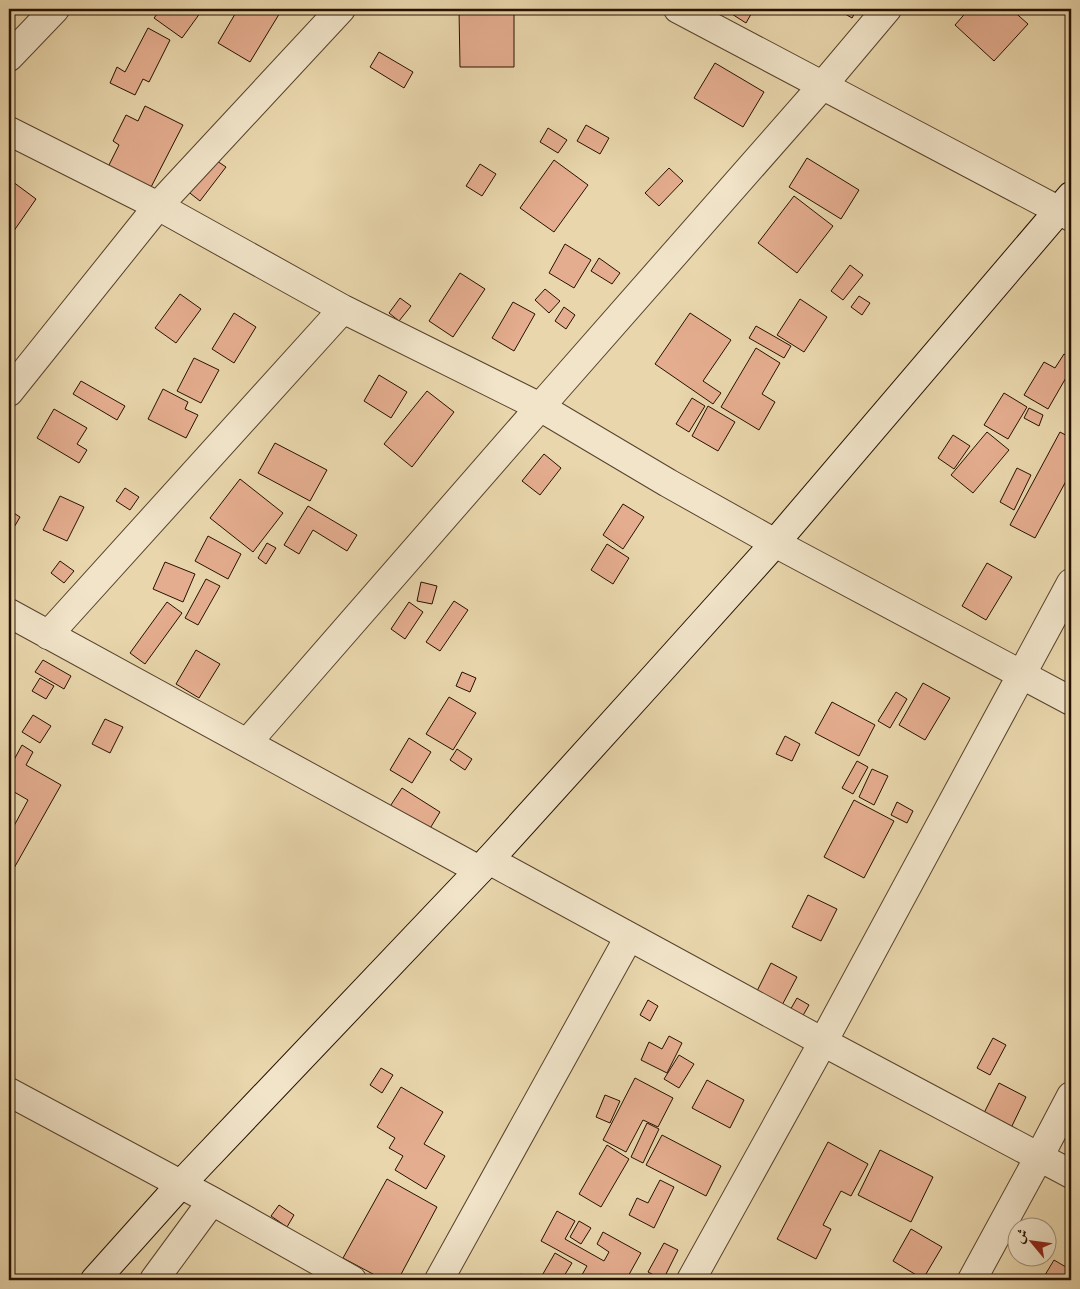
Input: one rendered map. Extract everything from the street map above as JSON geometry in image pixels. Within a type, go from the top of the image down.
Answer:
[{"type":"street","points":[[9,57],[55,9]]},
{"type":"street","points":[[9,392],[158,206],[341,9]]},
{"type":"street","points":[[94,1280],[181,1184],[484,865],[660,672],[1067,208],[823,85],[678,9]]},
{"type":"street","points":[[247,743],[823,85],[887,9]]},
{"type":"street","points":[[9,131],[158,206],[343,309],[540,407],[668,483],[775,543],[1071,701]]},
{"type":"street","points":[[48,635],[343,309]]},
{"type":"street","points":[[691,1280],[823,1042],[1071,583]]},
{"type":"street","points":[[9,613],[247,743],[629,937],[1071,1174]]},
{"type":"street","points":[[439,1280],[629,937]]},
{"type":"street","points":[[9,1092],[181,1184],[352,1280]]},
{"type":"street","points":[[972,1280],[1040,1157],[1071,1096]]},
{"type":"street","points":[[154,1280],[212,1201]]},
{"type":"building","points":[[161,9],[184,9],[187,11],[189,9],[203,9],[182,38],[154,18]]},
{"type":"building","points":[[238,9],[278,9],[281,11],[250,62],[218,43]]},
{"type":"building","points":[[459,9],[514,9],[514,67],[460,67]]},
{"type":"building","points":[[724,9],[754,9],[746,23]]},
{"type":"building","points":[[837,9],[857,9],[852,18]]},
{"type":"building","points":[[969,9],[1011,9],[1028,24],[994,61],[955,25]]},
{"type":"building","points":[[148,28],[170,40],[149,82],[143,79],[135,95],[110,83],[117,67],[125,72]]},
{"type":"building","points":[[379,52],[413,72],[404,88],[370,67]]},
{"type":"building","points":[[715,63],[764,92],[743,127],[694,98]]},
{"type":"building","points":[[145,106],[183,125],[149,191],[107,169],[119,145],[113,141],[126,115],[138,121]]},
{"type":"building","points":[[586,125],[609,138],[600,154],[577,141]]},
{"type":"building","points":[[548,128],[567,140],[558,153],[540,142]]},
{"type":"building","points":[[211,157],[226,167],[200,201],[186,190]]},
{"type":"building","points":[[807,158],[859,190],[841,219],[789,187]]},
{"type":"building","points":[[554,160],[588,185],[554,232],[520,208]]},
{"type":"building","points":[[480,164],[496,174],[482,196],[466,186]]},
{"type":"building","points":[[669,168],[683,181],[659,206],[645,193]]},
{"type":"building","points":[[9,179],[36,199],[11,235],[9,233]]},
{"type":"building","points":[[794,196],[833,226],[797,273],[758,243]]},
{"type":"building","points":[[565,244],[591,260],[574,288],[549,273]]},
{"type":"building","points":[[599,258],[620,273],[612,284],[591,271]]},
{"type":"building","points":[[850,265],[863,275],[843,300],[831,291]]},
{"type":"building","points":[[460,273],[485,289],[453,337],[429,321]]},
{"type":"building","points":[[545,289],[560,301],[549,313],[535,300]]},
{"type":"building","points":[[180,294],[201,309],[176,343],[155,328]]},
{"type":"building","points":[[859,296],[870,303],[862,315],[851,307]]},
{"type":"building","points":[[400,298],[411,306],[399,321],[389,313]]},
{"type":"building","points":[[800,299],[827,317],[804,352],[777,335]]},
{"type":"building","points":[[513,302],[535,314],[514,351],[492,338]]},
{"type":"building","points":[[564,307],[575,315],[566,329],[555,321]]},
{"type":"building","points":[[234,313],[256,327],[234,363],[212,349]]},
{"type":"building","points":[[690,313],[731,340],[703,381],[721,393],[713,404],[655,364]]},
{"type":"building","points":[[756,326],[791,346],[784,358],[749,338]]},
{"type":"building","points":[[756,348],[780,363],[762,394],[775,402],[759,430],[721,407]]},
{"type":"building","points":[[1064,354],[1071,358],[1071,369],[1048,409],[1024,395],[1044,362],[1055,368]]},
{"type":"building","points":[[194,358],[219,370],[201,403],[177,391]]},
{"type":"building","points":[[379,375],[407,392],[391,418],[364,401]]},
{"type":"building","points":[[81,381],[125,406],[117,420],[73,394]]},
{"type":"building","points":[[163,389],[188,402],[185,409],[198,415],[186,438],[148,419]]},
{"type":"building","points":[[427,391],[454,412],[412,467],[384,444]]},
{"type":"building","points":[[1004,393],[1027,407],[1008,439],[984,425]]},
{"type":"building","points":[[692,398],[705,406],[689,432],[676,424]]},
{"type":"building","points":[[708,406],[735,422],[718,451],[692,436]]},
{"type":"building","points":[[1029,408],[1043,415],[1039,426],[1024,418]]},
{"type":"building","points":[[54,409],[87,428],[77,444],[87,450],[79,463],[37,438]]},
{"type":"building","points":[[987,432],[1009,450],[973,493],[951,475]]},
{"type":"building","points":[[1060,432],[1071,438],[1071,472],[1035,538],[1010,525]]},
{"type":"building","points":[[953,435],[970,446],[954,469],[938,458]]},
{"type":"building","points":[[275,443],[327,470],[310,501],[258,473]]},
{"type":"building","points":[[544,454],[561,468],[540,495],[522,481]]},
{"type":"building","points":[[1017,468],[1031,475],[1014,510],[1000,502]]},
{"type":"building","points":[[240,479],[283,513],[253,552],[210,518]]},
{"type":"building","points":[[125,488],[139,497],[130,510],[116,501]]},
{"type":"building","points":[[60,496],[84,507],[67,541],[43,530]]},
{"type":"building","points":[[623,504],[644,517],[623,549],[603,535]]},
{"type":"building","points":[[308,506],[357,535],[347,551],[313,530],[299,554],[284,545]]},
{"type":"building","points":[[9,510],[20,517],[9,536]]},
{"type":"building","points":[[208,536],[241,554],[228,579],[195,561]]},
{"type":"building","points":[[267,543],[276,548],[266,564],[258,558]]},
{"type":"building","points":[[607,544],[629,558],[613,584],[591,570]]},
{"type":"building","points":[[60,561],[74,571],[64,583],[51,573]]},
{"type":"building","points":[[165,562],[195,574],[183,602],[153,589]]},
{"type":"building","points":[[987,563],[1012,577],[986,620],[962,606]]},
{"type":"building","points":[[206,579],[220,586],[198,625],[185,618]]},
{"type":"building","points":[[421,582],[437,586],[432,604],[417,601]]},
{"type":"building","points":[[454,601],[468,610],[440,651],[426,642]]},
{"type":"building","points":[[167,602],[182,613],[145,664],[130,653]]},
{"type":"building","points":[[409,602],[423,612],[405,639],[391,629]]},
{"type":"building","points":[[196,650],[220,664],[199,698],[176,684]]},
{"type":"building","points":[[43,660],[71,676],[64,689],[35,672]]},
{"type":"building","points":[[462,672],[476,678],[470,692],[456,686]]},
{"type":"building","points":[[40,678],[54,686],[46,699],[32,691]]},
{"type":"building","points":[[923,683],[950,698],[925,740],[899,725]]},
{"type":"building","points":[[896,692],[907,699],[890,728],[878,721]]},
{"type":"building","points":[[449,697],[476,713],[453,750],[426,734]]},
{"type":"building","points":[[832,702],[875,725],[859,756],[815,733]]},
{"type":"building","points":[[33,715],[51,726],[40,743],[22,732]]},
{"type":"building","points":[[105,719],[123,727],[110,753],[92,744]]},
{"type":"building","points":[[785,736],[800,744],[792,761],[776,754]]},
{"type":"building","points":[[409,738],[431,752],[412,783],[390,770]]},
{"type":"building","points":[[22,745],[33,752],[26,765],[61,785],[9,877],[9,835],[28,800],[9,789],[9,769]]},
{"type":"building","points":[[457,749],[472,759],[465,770],[450,760]]},
{"type":"building","points":[[857,761],[868,767],[853,794],[842,788]]},
{"type":"building","points":[[872,769],[888,776],[874,805],[859,797]]},
{"type":"building","points":[[402,788],[440,812],[426,835],[387,811]]},
{"type":"building","points":[[854,800],[894,821],[864,878],[824,857]]},
{"type":"building","points":[[897,802],[913,811],[907,823],[891,815]]},
{"type":"building","points":[[808,895],[837,909],[821,941],[792,927]]},
{"type":"building","points":[[771,963],[797,977],[780,1009],[755,995]]},
{"type":"building","points":[[797,998],[809,1005],[801,1019],[789,1012]]},
{"type":"building","points":[[648,1000],[658,1006],[650,1021],[640,1015]]},
{"type":"building","points":[[669,1036],[682,1043],[667,1073],[641,1060],[649,1042],[662,1049]]},
{"type":"building","points":[[993,1038],[1006,1045],[990,1075],[977,1068]]},
{"type":"building","points":[[679,1055],[694,1064],[679,1088],[664,1079]]},
{"type":"building","points":[[381,1068],[393,1075],[382,1093],[370,1085]]},
{"type":"building","points":[[635,1078],[673,1098],[658,1127],[643,1120],[626,1152],[603,1140]]},
{"type":"building","points":[[707,1080],[744,1100],[730,1128],[692,1108]]},
{"type":"building","points":[[999,1083],[1026,1097],[1010,1130],[982,1117]]},
{"type":"building","points":[[401,1087],[443,1112],[424,1144],[445,1156],[426,1189],[395,1170],[403,1156],[389,1148],[395,1138],[377,1127]]},
{"type":"building","points":[[605,1095],[620,1101],[610,1123],[596,1117]]},
{"type":"building","points":[[647,1123],[659,1129],[643,1163],[631,1157]]},
{"type":"building","points":[[662,1135],[721,1166],[706,1196],[646,1165]]},
{"type":"building","points":[[828,1142],[868,1164],[851,1196],[841,1191],[823,1225],[831,1229],[816,1259],[777,1239]]},
{"type":"building","points":[[607,1145],[629,1159],[601,1207],[579,1194]]},
{"type":"building","points":[[880,1150],[933,1177],[911,1222],[858,1195]]},
{"type":"building","points":[[387,1179],[437,1207],[398,1280],[384,1280],[343,1258]]},
{"type":"building","points":[[660,1180],[674,1187],[654,1228],[629,1215],[637,1198],[648,1203]]},
{"type":"building","points":[[279,1205],[294,1215],[287,1227],[271,1216]]},
{"type":"building","points":[[557,1211],[575,1221],[565,1239],[604,1261],[609,1252],[597,1244],[603,1232],[641,1253],[626,1280],[579,1280],[587,1266],[541,1241]]},
{"type":"building","points":[[579,1221],[591,1228],[581,1244],[570,1237]]},
{"type":"building","points":[[911,1229],[942,1247],[923,1279],[893,1261]]},
{"type":"building","points":[[664,1243],[678,1250],[663,1280],[648,1272]]},
{"type":"building","points":[[555,1253],[572,1263],[564,1276],[571,1280],[540,1279]]},
{"type":"building","points":[[1058,1262],[1071,1270],[1071,1280],[1042,1280],[1050,1266],[1058,1266]]},
{"type":"building","points":[[521,1274],[533,1280],[518,1280]]}]
